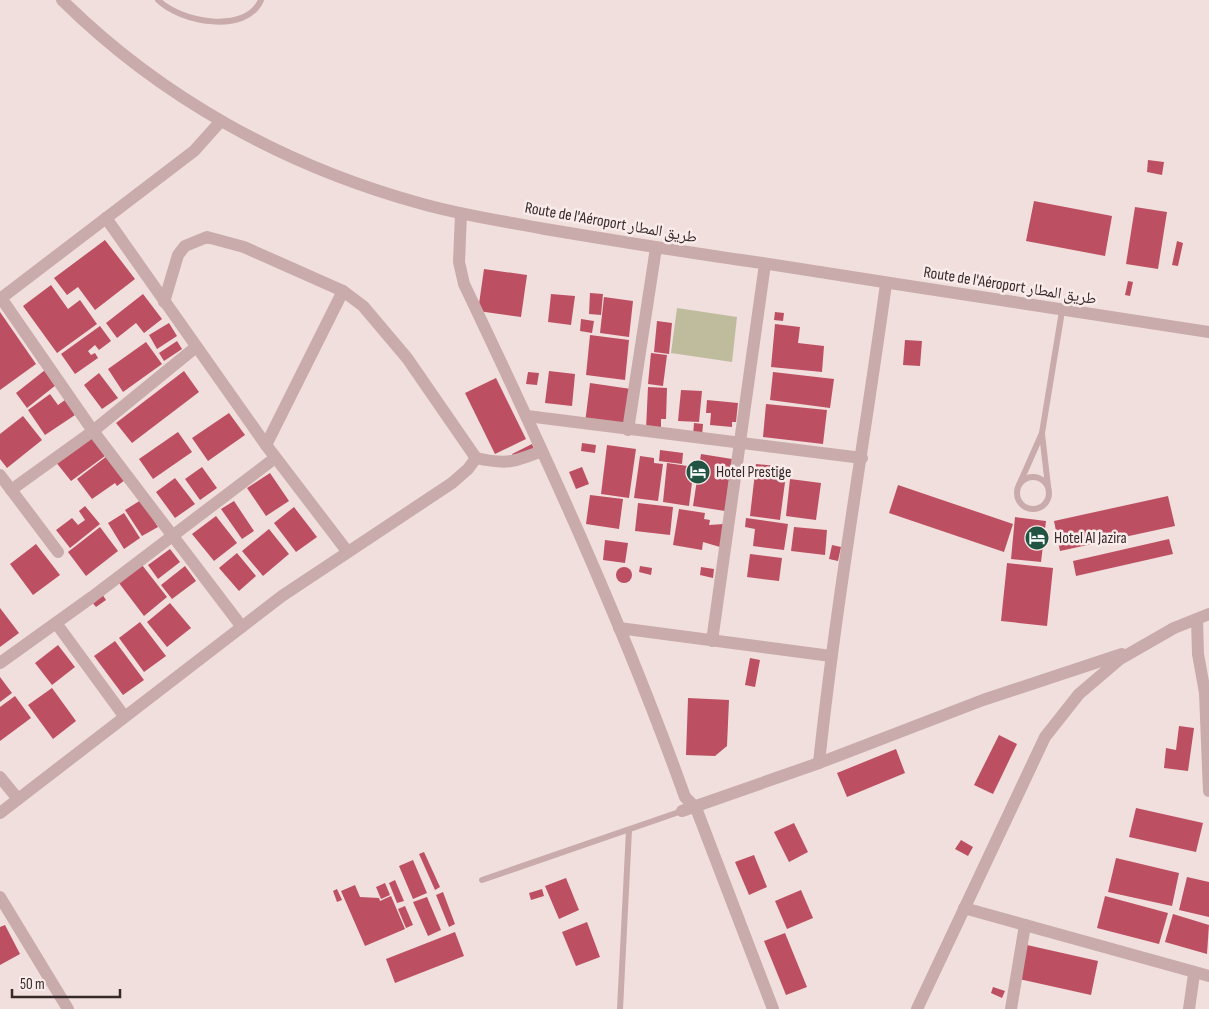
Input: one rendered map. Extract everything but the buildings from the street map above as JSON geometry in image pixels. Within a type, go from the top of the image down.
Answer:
[{"type":"street","name":"Route de l'Aéroport طريق المطار","points":[[62,0],[143,70],[220,122],[290,157],[337,176],[419,203],[461,214],[656,248],[1209,332]]},
{"type":"street","points":[[220,122],[194,151],[1,298],[93,431],[242,627]]},
{"type":"street","points":[[461,214],[459,262],[464,284],[527,416],[620,628],[650,699],[685,797],[696,808],[773,1009]]},
{"type":"street","points":[[106,218],[266,446],[347,551]]},
{"type":"street","points":[[164,302],[178,254],[185,246],[207,237],[244,247],[343,291],[363,306],[390,337],[476,458],[501,463],[516,461],[542,450]]},
{"type":"street","points":[[628,430],[656,248]]},
{"type":"street","points":[[712,641],[765,264]]},
{"type":"street","points":[[819,763],[831,656],[862,458],[886,284]]},
{"type":"street","points":[[266,446],[343,291]]},
{"type":"street","points":[[11,490],[93,431],[196,348]]},
{"type":"street","points":[[527,416],[862,458]]},
{"type":"street","points":[[0,663],[172,537],[275,458]]},
{"type":"street","points":[[0,813],[242,627],[347,551],[452,483],[468,469],[476,458]]},
{"type":"street","points":[[0,475],[58,552]]},
{"type":"street","points":[[917,1009],[1044,737],[1079,694],[1098,676],[1136,650],[1174,628],[1205,614]]},
{"type":"street","points":[[1205,614],[1198,654],[1205,693],[1209,791]]},
{"type":"street","points":[[56,623],[124,716]]},
{"type":"street","points":[[620,628],[831,656]]},
{"type":"street","points":[[682,811],[696,808],[819,763],[1049,676],[1136,650]]},
{"type":"street","points":[[0,777],[18,799]]},
{"type":"street","points":[[0,897],[68,1009]]},
{"type":"street","points":[[964,908],[1194,974],[1209,976]]},
{"type":"street","points":[[1011,1009],[1025,925]]},
{"type":"street","points":[[1189,1009],[1194,974]]},
{"type":"lane","points":[[158,0],[177,14],[224,21],[237,21],[249,16],[261,0]]},
{"type":"lane","points":[[1042,432],[1049,496],[1045,504],[1032,509],[1019,501],[1017,491],[1042,432],[1062,310]]},
{"type":"lane","points":[[1019,485],[1023,480],[1032,477],[1042,480],[1048,487]]},
{"type":"lane","points":[[482,880],[682,811]]},
{"type":"lane","points":[[620,1009],[629,830]]},
{"type":"shaded area","points":[[677,308],[737,317],[732,362],[671,353]]},
{"type":"place","name":"Hotel Prestige","points":[[698,472]]},
{"type":"place","name":"Hotel Al Jazira","points":[[1037,538]]}]
